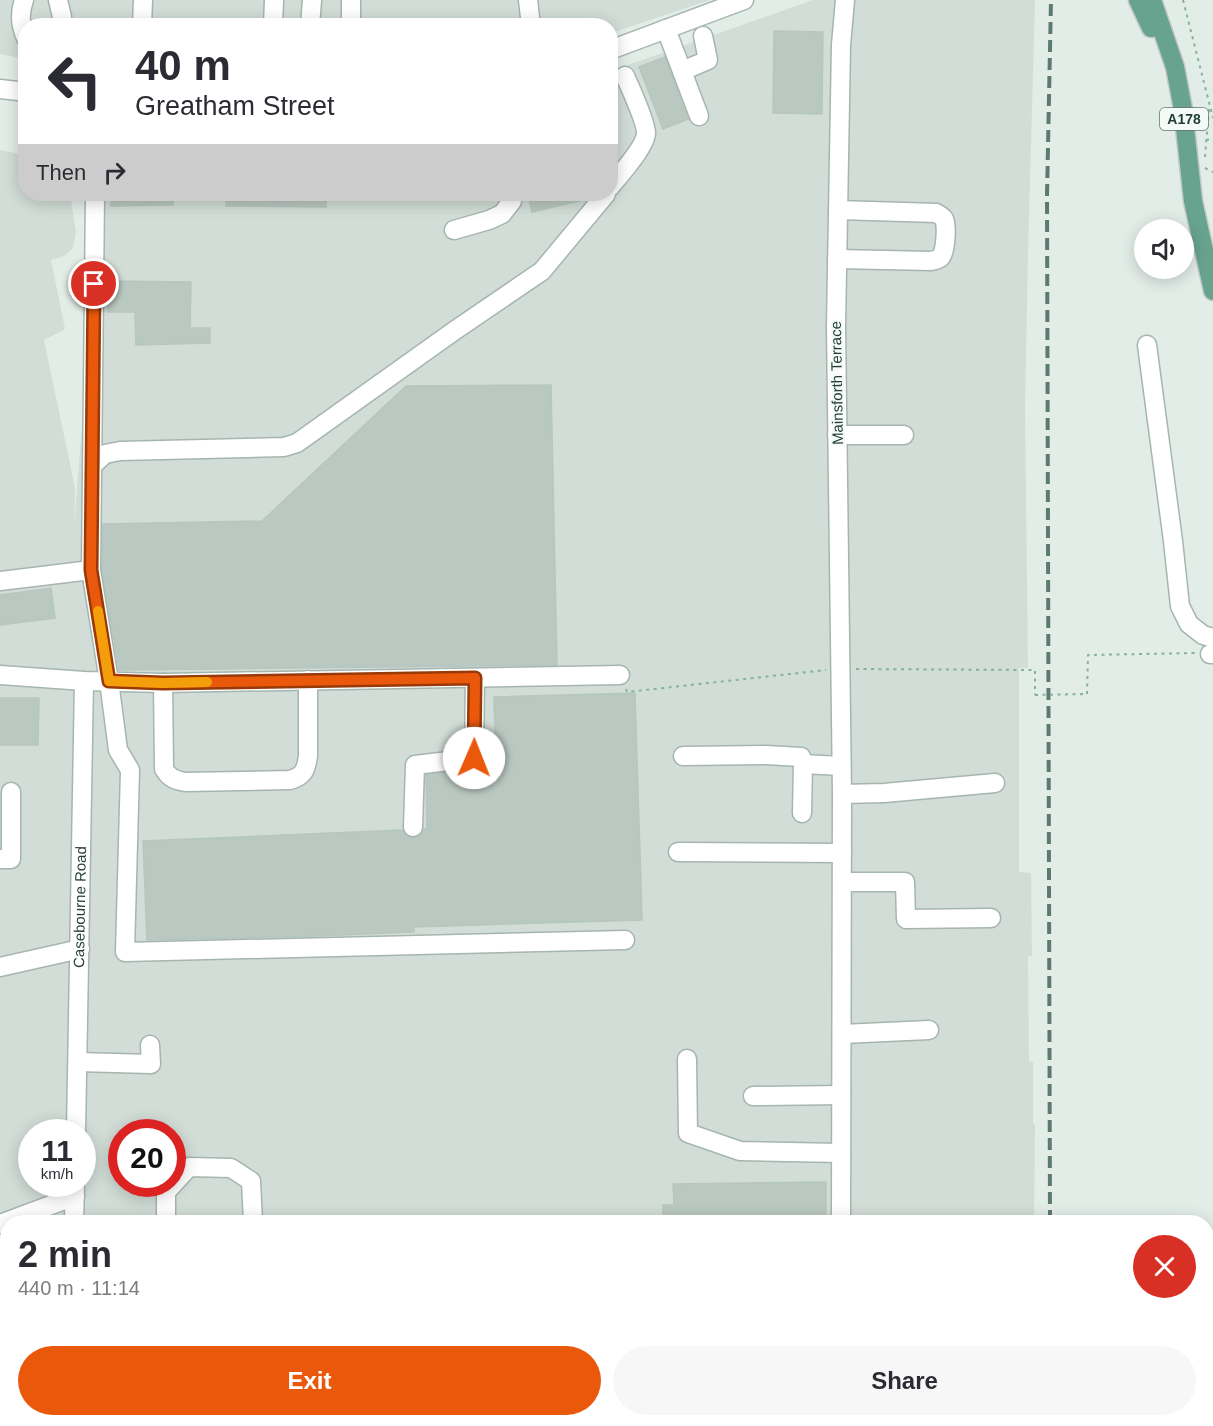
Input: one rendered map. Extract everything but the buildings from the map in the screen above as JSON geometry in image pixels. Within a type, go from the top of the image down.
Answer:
[{"type":"main road","name":"A178","points":[[1138,0],[1160,53],[1171,71]]},
{"type":"main road","name":"A178","points":[[1152,0],[1171,71],[1172,112],[1189,172],[1192,201],[1213,291]]},
{"type":"street","points":[[20,18],[24,0]]},
{"type":"street","points":[[58,0],[62,18]]},
{"type":"street","points":[[142,18],[143,0]]},
{"type":"street","points":[[273,18],[274,0]]},
{"type":"street","points":[[310,18],[312,0]]},
{"type":"street","points":[[351,0],[351,18]]},
{"type":"street","points":[[528,0],[530,18]]},
{"type":"street","points":[[618,47],[744,0]]},
{"type":"street","name":"Mainsforth Terrace","points":[[841,1215],[842,794],[836,326],[841,45],[845,0]]},
{"type":"street","points":[[666,29],[699,116]]},
{"type":"street","points":[[682,71],[708,60],[703,36]]},
{"type":"street","points":[[618,176],[645,141],[646,131],[626,76]]},
{"type":"street","points":[[0,89],[18,91]]},
{"type":"street","points":[[94,201],[91,570],[118,750],[130,770],[125,952],[625,940]]},
{"type":"street","points":[[454,230],[502,214],[512,201]]},
{"type":"street","points":[[92,466],[105,454],[120,451],[284,447],[297,443],[542,271],[600,201]]},
{"type":"street","points":[[837,259],[931,261],[942,257],[945,251],[945,221],[936,213],[838,210]]},
{"type":"street","points":[[1147,345],[1180,606],[1189,624],[1203,635],[1212,649]]},
{"type":"street","points":[[837,435],[904,435]]},
{"type":"street","points":[[0,581],[91,570]]},
{"type":"street","points":[[0,675],[84,681],[163,683],[620,675]]},
{"type":"street","points":[[413,827],[415,765],[474,758],[475,678]]},
{"type":"street","points":[[163,683],[165,769],[168,775],[175,780],[185,782],[290,780],[298,778],[303,773],[308,756],[308,680]]},
{"type":"street","name":"Casebourne Road","points":[[76,1119],[84,681]]},
{"type":"street","points":[[682,756],[766,755],[801,758],[803,765],[802,813]]},
{"type":"street","points":[[803,765],[841,766]]},
{"type":"street","points":[[842,794],[884,794],[995,783]]},
{"type":"street","points":[[0,859],[11,859],[11,792]]},
{"type":"street","points":[[678,852],[842,853]]},
{"type":"street","points":[[842,882],[905,882],[906,919],[991,918]]},
{"type":"street","points":[[0,967],[80,949]]},
{"type":"street","points":[[842,1034],[929,1030]]},
{"type":"street","points":[[78,1062],[151,1064],[150,1045]]},
{"type":"street","points":[[687,1059],[688,1133],[740,1151],[841,1152]]},
{"type":"street","points":[[753,1095],[841,1095]]},
{"type":"street","points":[[166,1215],[166,1192],[189,1167],[231,1168],[251,1181],[253,1215]]},
{"type":"street","points":[[20,1215],[60,1197]]},
{"type":"street","points":[[74,1215],[75,1197]]},
{"type":"path","points":[[1183,0],[1213,118]]},
{"type":"path","points":[[1205,158],[1210,106]]},
{"type":"path","points":[[1206,140],[1213,139]]},
{"type":"path","points":[[620,675],[627,692],[839,669],[1035,670],[1035,694],[1088,694],[1088,655],[1205,653],[1212,649]]},
{"type":"shaded area","points":[[0,0],[710,0],[618,31],[618,18],[18,18],[18,58],[0,54]]},
{"type":"shaded area","points":[[813,0],[1035,0],[1025,409],[1028,668],[1019,668],[1019,872],[1031,873],[1032,956],[1028,957],[1029,1061],[1033,1062],[1033,1124],[1035,1125],[1034,1215],[0,1215],[0,150],[18,154],[18,201],[71,201],[76,232],[73,248],[64,256],[51,260],[65,329],[44,340],[75,488],[74,526],[100,201],[618,201],[618,69]]},
{"type":"railway","points":[[1050,1215],[1047,196],[1051,0]]},
{"type":"slow traffic","points":[[98,611],[109,681],[207,682]]},
{"type":"route","points":[[94,284],[91,570],[109,681],[163,683],[475,678],[474,758]]}]
